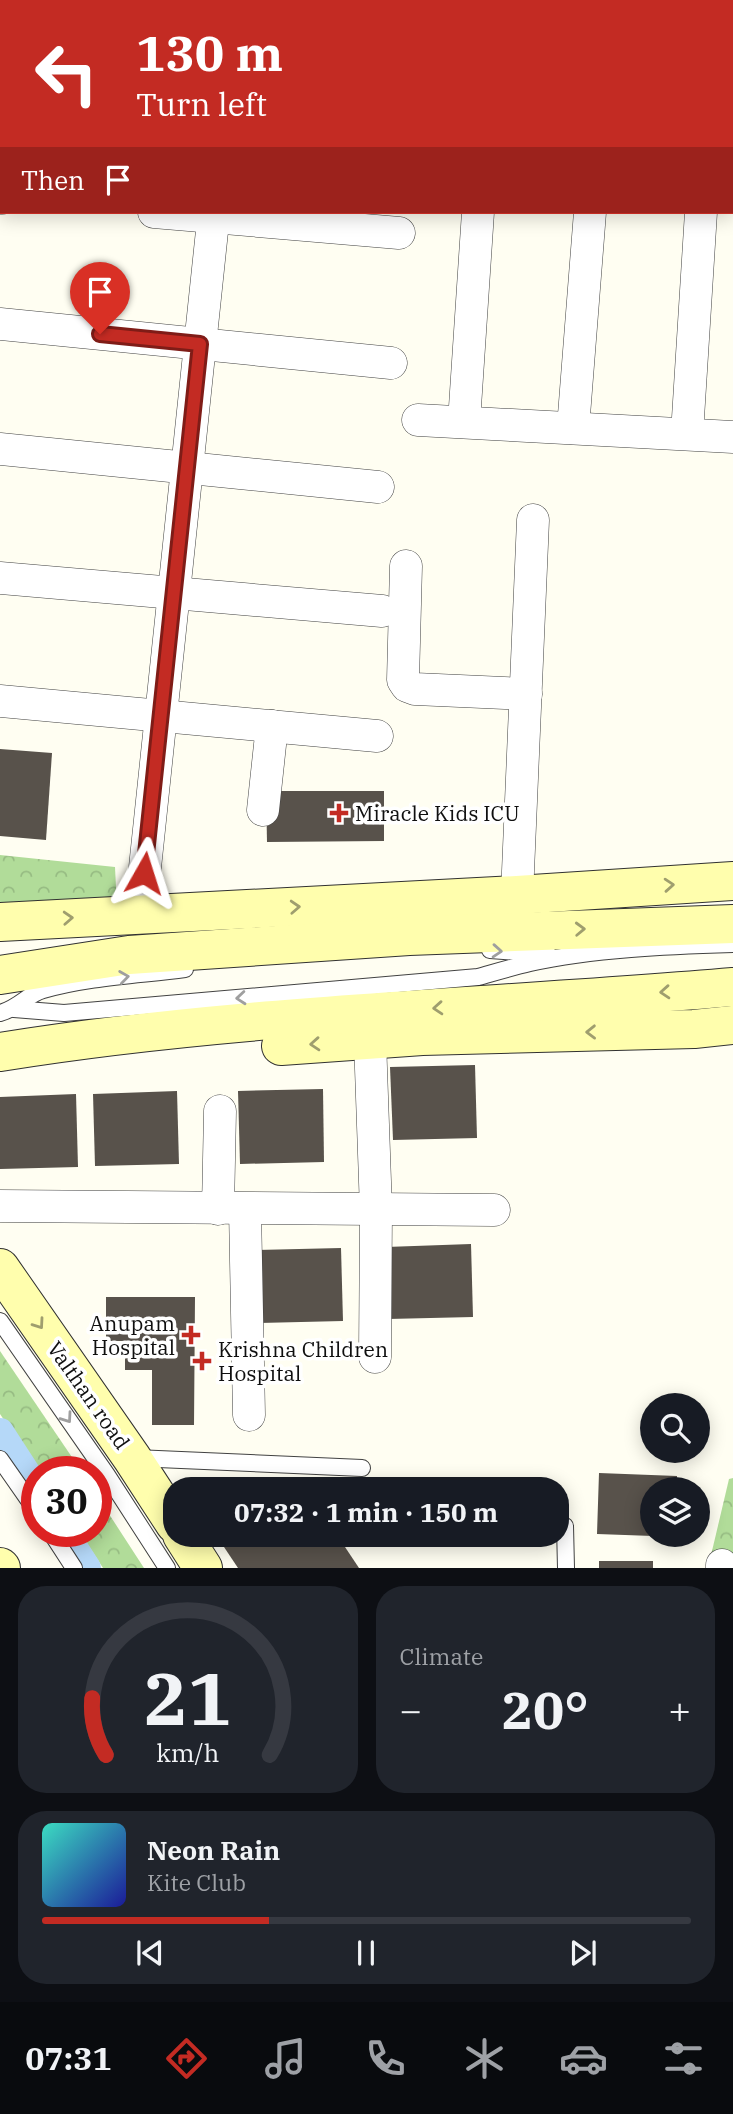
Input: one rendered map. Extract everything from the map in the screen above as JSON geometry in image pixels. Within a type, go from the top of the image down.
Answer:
[{"type":"main road","points":[[0,922],[733,881]]},
{"type":"main road","points":[[5,999],[128,956],[382,938],[733,924]]},
{"type":"main road","points":[[0,1052],[132,1033],[323,1016],[733,987]]},
{"type":"main road","points":[[0,1076],[67,1062],[166,1053],[422,1036],[733,1026]]},
{"type":"main road","name":"Valthan road","points":[[0,1268],[163,1506]]},
{"type":"main road","points":[[190,1547],[203,1568]]},
{"type":"street","points":[[140,915],[214,214],[399,233]]},
{"type":"street","points":[[464,422],[478,214]]},
{"type":"street","points":[[573,428],[590,214]]},
{"type":"street","points":[[687,434],[701,214]]},
{"type":"street","points":[[0,324],[391,363]]},
{"type":"street","points":[[418,420],[733,437]]},
{"type":"street","points":[[0,449],[378,487]]},
{"type":"street","points":[[517,895],[533,520]]},
{"type":"street","points":[[406,566],[403,680],[407,686],[415,689],[526,694]]},
{"type":"street","points":[[0,578],[382,611]]},
{"type":"street","points":[[0,701],[377,736]]},
{"type":"street","points":[[263,810],[272,726]]},
{"type":"street","points":[[370,1040],[376,1210],[375,1357]]},
{"type":"street","points":[[220,1111],[232,1209],[249,1415]]},
{"type":"street","points":[[0,1206],[494,1210]]},
{"type":"lane","points":[[5,999],[64,1013],[478,977],[531,963],[575,956],[733,944]]},
{"type":"lane","points":[[283,961],[474,949],[575,956]]},
{"type":"lane","points":[[5,999],[60,986],[200,968]]},
{"type":"lane","points":[[0,1321],[107,1475],[167,1568]]},
{"type":"lane","points":[[132,1458],[362,1468]]},
{"type":"lane","points":[[0,1459],[21,1489]]},
{"type":"lane","points":[[60,1547],[74,1568]]},
{"type":"lane","points":[[566,1547],[566,1568]]},
{"type":"green space","points":[[0,855],[115,867],[117,908],[0,911]]},
{"type":"green space","points":[[0,1351],[71,1456],[28,1456],[0,1414]]},
{"type":"green space","points":[[733,1478],[733,1568],[708,1568],[729,1479]]},
{"type":"green space","points":[[112,1519],[144,1568],[103,1568],[89,1547],[112,1547]]},
{"type":"building","points":[[0,749],[52,753],[46,840],[0,836]]},
{"type":"building","points":[[266,791],[384,791],[384,841],[267,842]]},
{"type":"building","points":[[475,1065],[477,1138],[393,1140],[390,1067]]},
{"type":"building","points":[[323,1089],[324,1162],[240,1164],[238,1091]]},
{"type":"building","points":[[177,1091],[179,1164],[95,1166],[93,1094]]},
{"type":"building","points":[[76,1094],[78,1167],[0,1169],[0,1097]]},
{"type":"building","points":[[471,1244],[473,1317],[388,1319],[386,1247]]},
{"type":"building","points":[[341,1248],[343,1321],[259,1323],[257,1250]]},
{"type":"building","points":[[106,1297],[195,1297],[194,1425],[152,1425],[152,1370],[125,1370],[125,1341],[106,1341]]},
{"type":"building","points":[[599,1473],[677,1476],[640,1477],[640,1536],[597,1534]]},
{"type":"building","points":[[224,1547],[345,1547],[359,1568],[238,1568]]},
{"type":"building","points":[[599,1561],[653,1561],[653,1568],[599,1568]]},
{"type":"waterway","points":[[0,1432],[21,1464]]},
{"type":"waterway","points":[[73,1547],[87,1568]]},
{"type":"place","name":"Miracle Kids ICU","points":[[339,813]]},
{"type":"place","name":"Anupam Hospital","points":[[191,1335]]},
{"type":"place","name":"Krishna Children Hospital","points":[[202,1361]]},
{"type":"route","points":[[100,334],[200,344],[144,873]]}]
